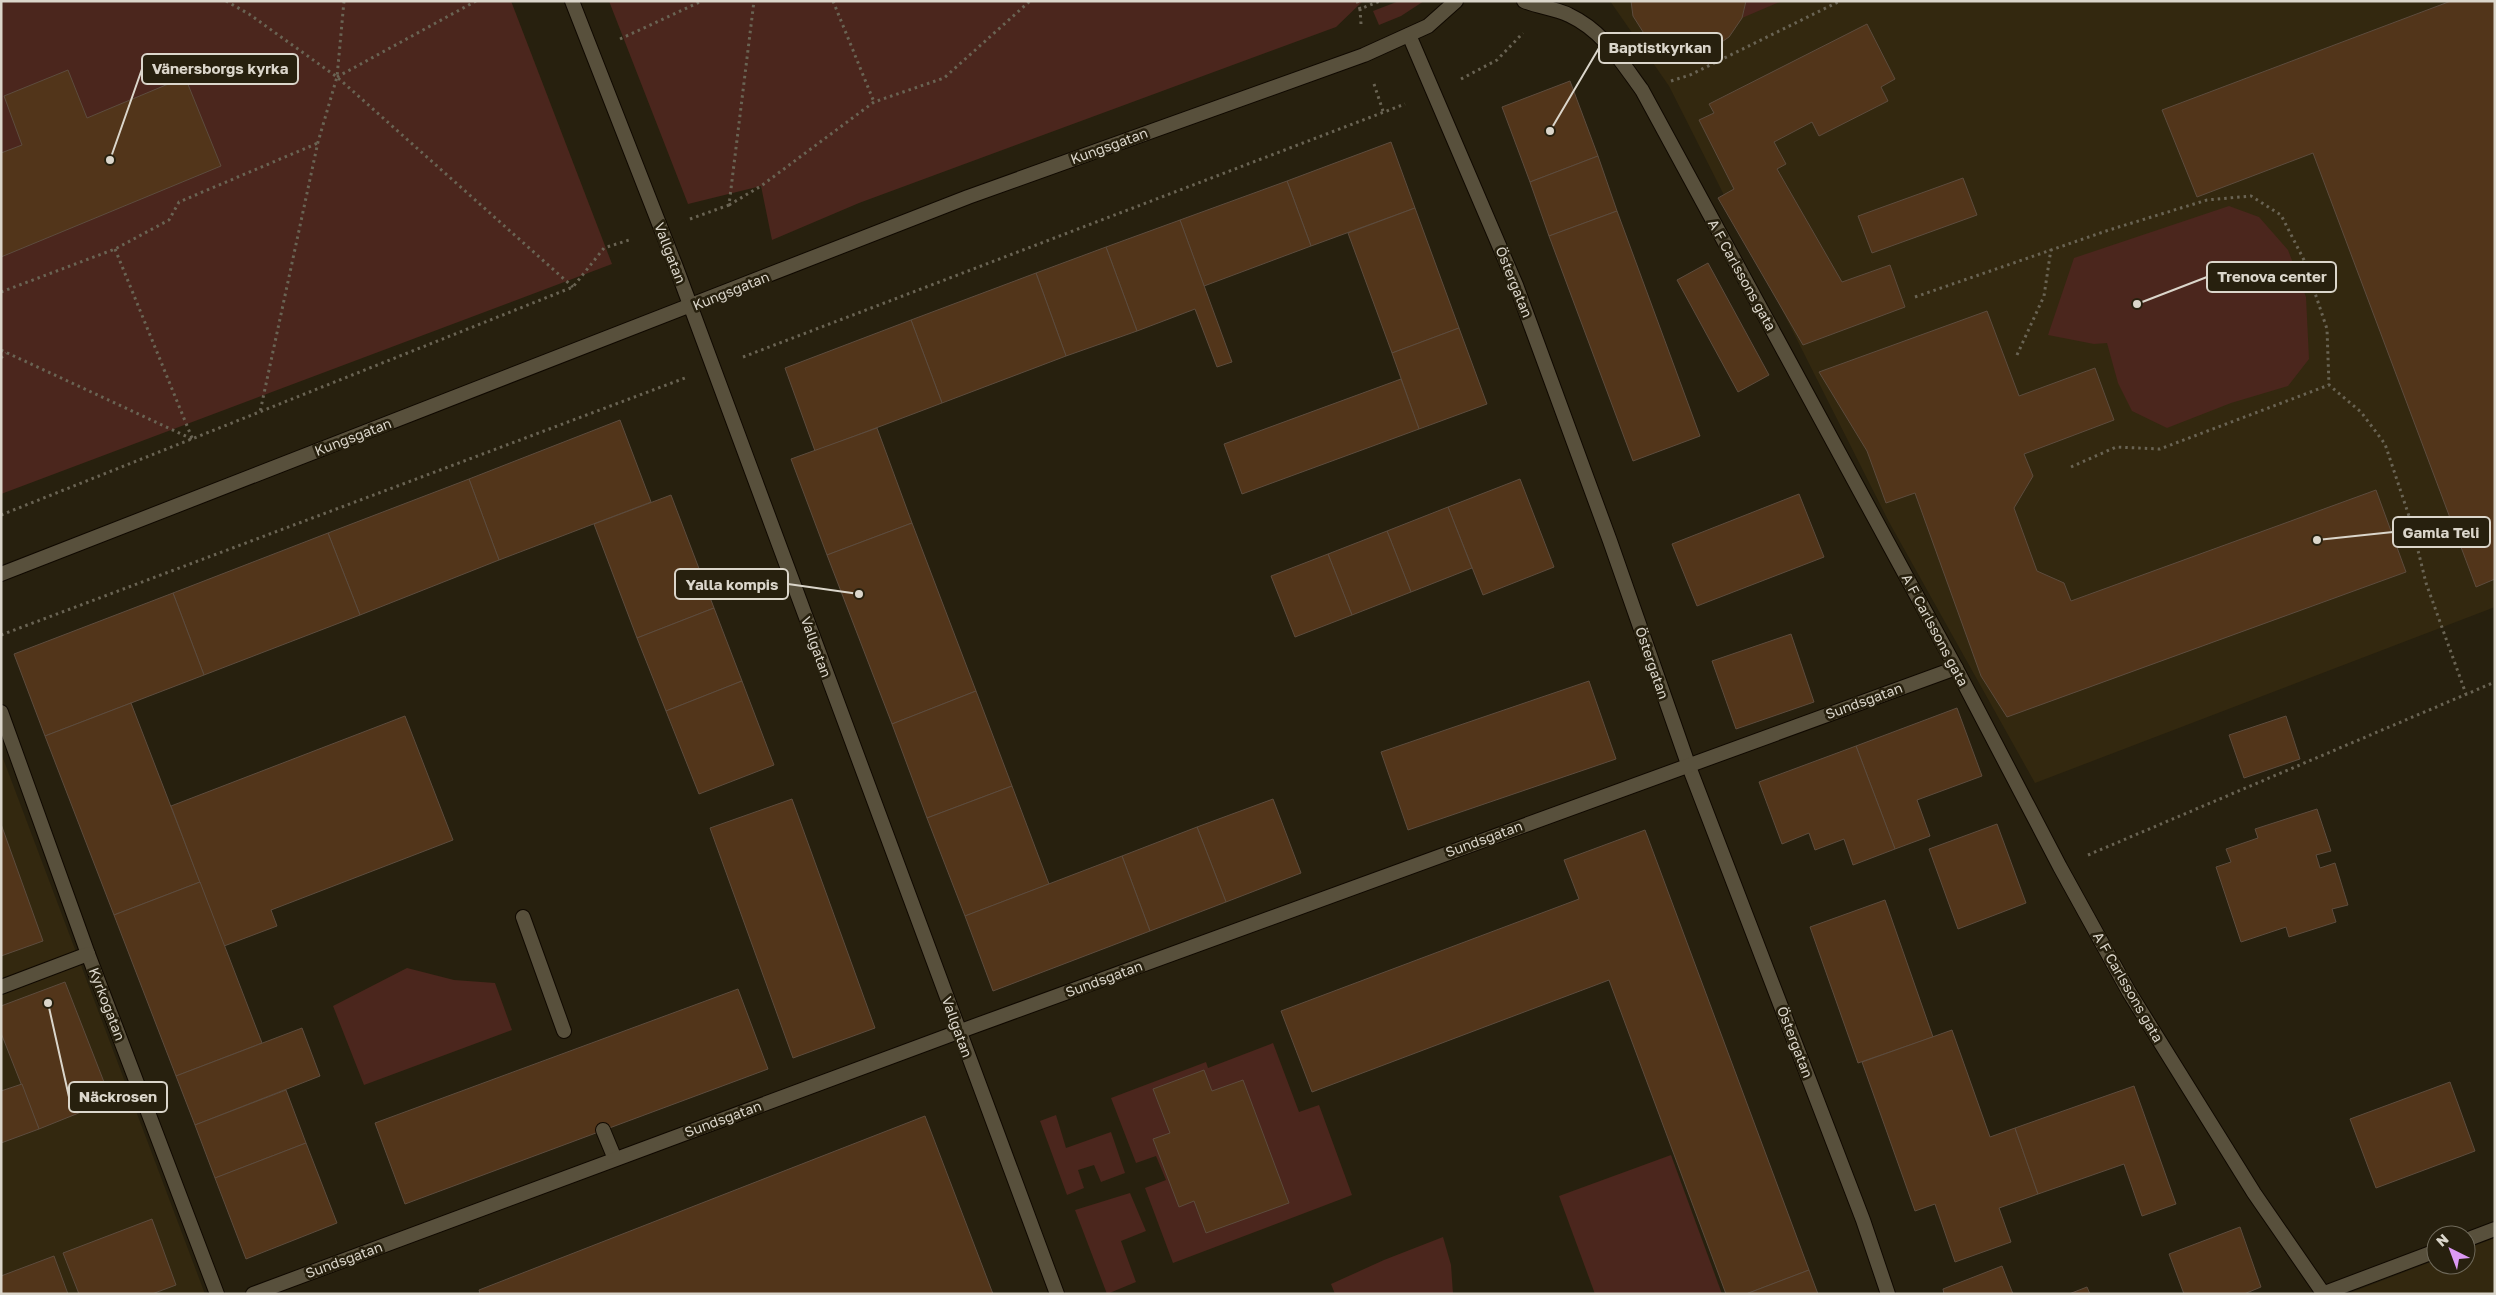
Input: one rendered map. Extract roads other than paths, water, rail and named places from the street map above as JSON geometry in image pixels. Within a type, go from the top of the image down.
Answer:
[{"type":"street","name":"Vallgatan","points":[[572,1],[661,228],[958,1032],[1057,1294]]},
{"type":"street","name":"Kungsgatan","points":[[1,574],[690,307],[968,197],[1364,55],[1428,26],[1456,1]]},
{"type":"street","name":"A F Carlssons gata","points":[[1528,3],[1568,14],[1588,25],[1605,39],[1642,90],[1956,668],[2060,867],[2129,992],[2254,1193],[2322,1294]]},
{"type":"street","name":"Östergatan","points":[[1409,35],[1516,285],[1610,541],[1688,764],[1863,1220],[1888,1294]]},
{"type":"street","name":"Sundsgatan","points":[[253,1294],[958,1032],[1688,764],[1956,668]]},
{"type":"street","name":"Kyrkogatan","points":[[1,712],[88,954],[216,1294]]},
{"type":"street","points":[[523,917],[564,1031]]},
{"type":"street","points":[[1,987],[88,954]]},
{"type":"street","points":[[603,1130],[615,1159]]},
{"type":"street","points":[[2476,1236],[2495,1229]]},
{"type":"street","points":[[2322,1294],[2426,1255]]},
{"type":"place","name":"Baptistkyrkan","points":[[1550,131]]},
{"type":"place","name":"Vänersborgs kyrka","points":[[110,160]]},
{"type":"place","name":"Trenova center","points":[[2137,304]]},
{"type":"place","name":"Gamla Teli","points":[[2317,540]]},
{"type":"place","name":"Yalla kompis","points":[[859,594]]},
{"type":"place","name":"Näckrosen","points":[[48,1003]]}]
